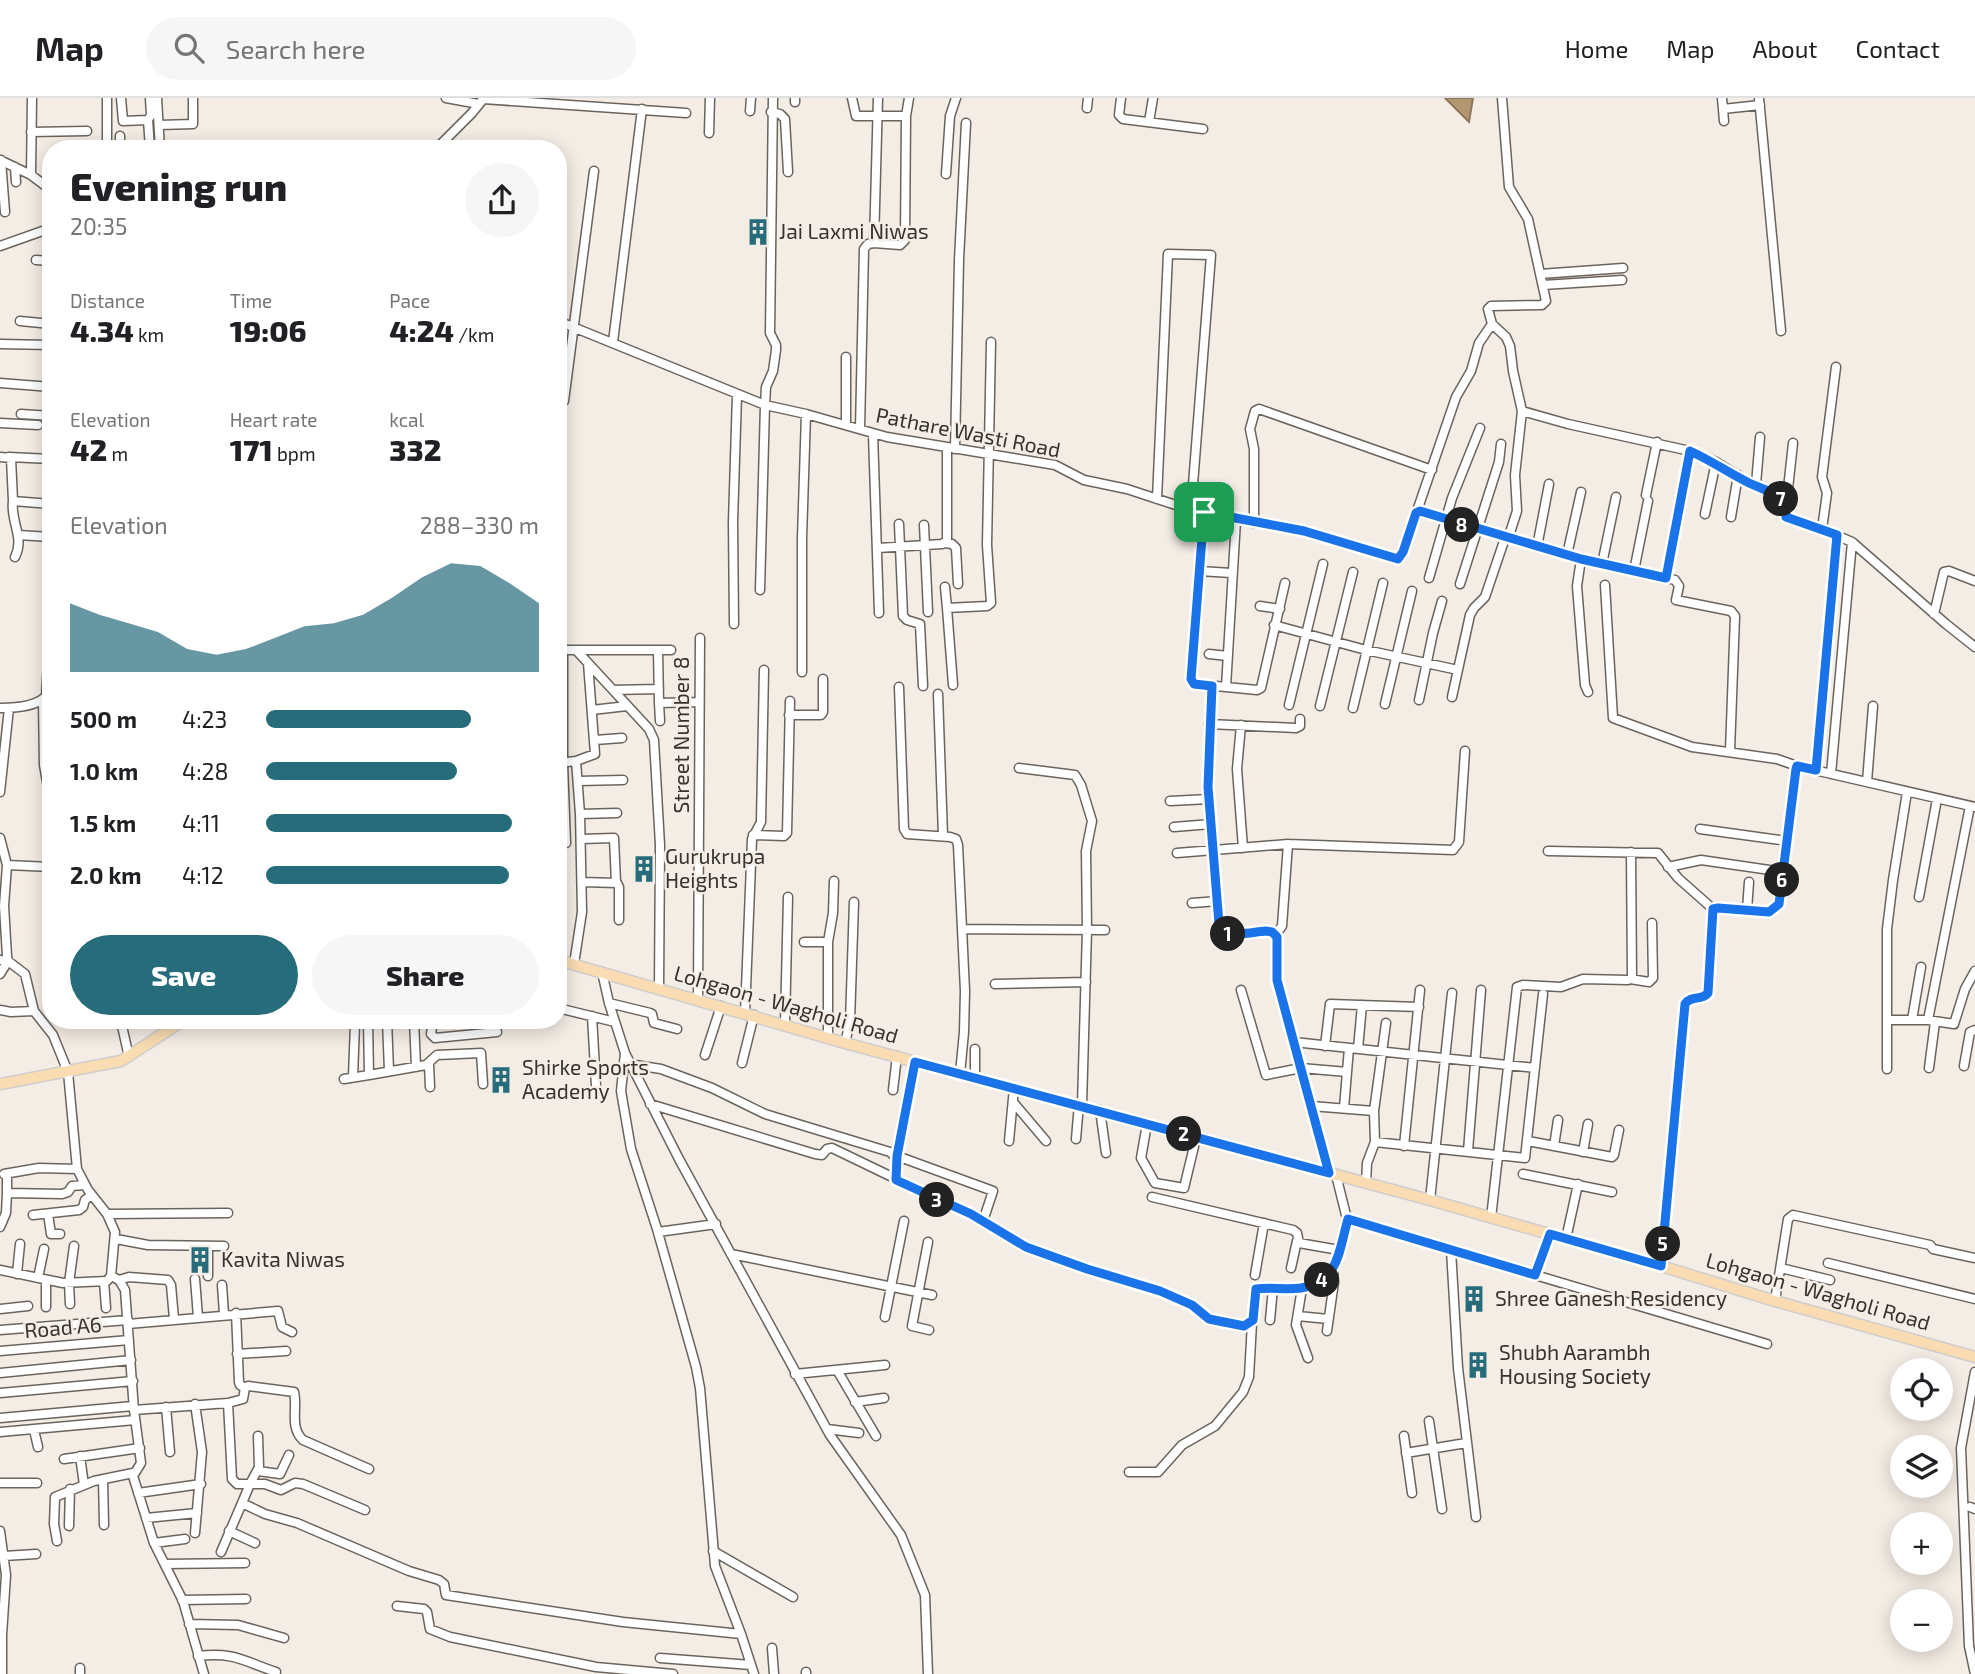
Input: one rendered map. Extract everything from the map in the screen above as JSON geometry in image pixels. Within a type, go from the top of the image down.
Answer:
[{"type":"main road","name":"Lohgaon - Wagholi Road","points":[[567,962],[845,1043],[1430,1200],[1975,1357]]},
{"type":"main road","points":[[0,1084],[106,1065],[128,1057],[170,1029]]},
{"type":"street","points":[[31,175],[32,98]]},
{"type":"street","points":[[107,98],[107,140]]},
{"type":"street","points":[[121,98],[123,121],[148,120]]},
{"type":"street","points":[[149,140],[150,98]]},
{"type":"street","points":[[157,98],[160,140]]},
{"type":"street","points":[[159,125],[193,124],[193,98]]},
{"type":"street","points":[[446,98],[686,113]]},
{"type":"street","points":[[709,133],[710,98]]},
{"type":"street","points":[[750,111],[751,98]]},
{"type":"street","points":[[760,590],[766,387],[776,350],[770,333],[773,98]]},
{"type":"street","points":[[852,98],[854,115],[906,116]]},
{"type":"street","points":[[874,243],[878,98]]},
{"type":"street","points":[[860,429],[864,249],[868,244],[900,244],[905,240],[906,116],[909,98]]},
{"type":"street","points":[[946,174],[950,116],[956,98]]},
{"type":"street","points":[[1087,108],[1088,98]]},
{"type":"street","points":[[1121,98],[1120,118],[1203,129]]},
{"type":"street","points":[[1149,122],[1153,98]]},
{"type":"street","points":[[1488,309],[1491,306],[1542,305],[1546,301],[1528,219],[1509,187],[1502,98]]},
{"type":"street","points":[[1722,98],[1724,121]]},
{"type":"street","points":[[444,140],[482,100]]},
{"type":"street","points":[[1723,109],[1759,102],[1781,331]]},
{"type":"street","points":[[613,342],[642,109]]},
{"type":"street","points":[[771,112],[780,114],[785,119],[788,172]]},
{"type":"street","points":[[945,543],[966,123]]},
{"type":"street","points":[[31,132],[87,131]]},
{"type":"street","points":[[1,160],[42,183]]},
{"type":"street","points":[[1,160],[5,212]]},
{"type":"street","points":[[15,167],[16,182]]},
{"type":"street","points":[[567,381],[594,171]]},
{"type":"street","points":[[0,246],[42,232]]},
{"type":"street","points":[[1157,499],[1168,254],[1211,255],[1191,510]]},
{"type":"street","points":[[36,260],[42,260]]},
{"type":"street","points":[[1540,274],[1623,268]]},
{"type":"street","points":[[1543,285],[1622,280]]},
{"type":"street","points":[[1478,305],[1488,309]]},
{"type":"street","points":[[1452,697],[1472,610],[1485,597],[1517,511],[1516,475],[1522,411],[1510,346],[1506,337],[1492,324],[1488,309]]},
{"type":"street","points":[[20,321],[42,323]]},
{"type":"street","name":"Pathare Wasti Road","points":[[567,324],[765,405],[873,434],[1055,465],[1084,480],[1127,489],[1191,510],[1304,531],[1398,559],[1417,511]]},
{"type":"street","points":[[1492,324],[1479,343],[1471,371],[1456,397],[1417,511],[1581,559],[1666,578],[1678,582],[1675,597],[1678,601],[1731,611],[1735,617],[1730,751]]},
{"type":"street","points":[[947,608],[987,606],[991,603],[987,545],[991,342]]},
{"type":"street","points":[[0,344],[42,345]]},
{"type":"street","points":[[846,357],[846,425]]},
{"type":"street","points":[[1822,528],[1827,493],[1822,477],[1836,367]]},
{"type":"street","points":[[0,383],[42,386]]},
{"type":"street","points":[[734,624],[733,522],[737,395]]},
{"type":"street","points":[[1254,523],[1254,449],[1250,429],[1255,411],[1259,409],[1432,470]]},
{"type":"street","points":[[1522,411],[1690,451],[1772,491],[1786,507]]},
{"type":"street","points":[[21,414],[42,415]]},
{"type":"street","points":[[802,672],[806,414]]},
{"type":"street","points":[[0,423],[38,425]]},
{"type":"street","points":[[1429,578],[1452,498],[1480,428]]},
{"type":"street","points":[[873,434],[879,612]]},
{"type":"street","points":[[1756,484],[1760,437]]},
{"type":"street","points":[[1634,571],[1657,442]]},
{"type":"street","points":[[1793,443],[1786,517],[1822,528],[1852,542],[1975,646]]},
{"type":"street","points":[[1460,584],[1499,462],[1501,444]]},
{"type":"street","points":[[1666,578],[1690,451]]},
{"type":"street","points":[[5,457],[42,458]]},
{"type":"street","points":[[5,457],[12,462],[12,515],[20,545],[15,557]]},
{"type":"street","points":[[1705,514],[1716,462]]},
{"type":"street","points":[[1731,517],[1738,475]]},
{"type":"street","points":[[1537,547],[1549,484]]},
{"type":"street","points":[[1567,555],[1581,492]]},
{"type":"street","points":[[1602,564],[1616,497]]},
{"type":"street","points":[[13,501],[42,503]]},
{"type":"street","points":[[1204,512],[1191,682],[1196,685],[1259,690],[1285,583]]},
{"type":"street","points":[[1226,687],[1236,520]]},
{"type":"street","points":[[899,524],[903,616],[920,624],[923,687]]},
{"type":"street","points":[[924,525],[928,612]]},
{"type":"street","points":[[18,535],[42,536]]},
{"type":"street","points":[[1816,770],[1837,535]]},
{"type":"street","points":[[1830,774],[1852,542]]},
{"type":"street","points":[[878,548],[952,544],[956,548],[958,584]]},
{"type":"street","points":[[1581,559],[1577,586],[1585,685],[1588,692]]},
{"type":"street","points":[[1289,705],[1323,564]]},
{"type":"street","points":[[1200,571],[1231,573]]},
{"type":"street","points":[[1934,614],[1944,572],[1949,571],[1975,581]]},
{"type":"street","points":[[1320,706],[1353,572]]},
{"type":"street","points":[[1353,708],[1383,583]]},
{"type":"street","points":[[1605,585],[1613,718],[1692,747],[1777,759],[1972,807],[1931,1021],[1929,1068]]},
{"type":"street","points":[[945,587],[953,684]]},
{"type":"street","points":[[1385,704],[1412,591]]},
{"type":"street","points":[[1419,700],[1442,601]]},
{"type":"street","points":[[1261,606],[1280,609]]},
{"type":"street","points":[[1274,625],[1458,670]]},
{"type":"street","name":"Street Number 8","points":[[698,1000],[700,638]]},
{"type":"street","points":[[576,649],[649,729],[654,740],[660,845],[659,988]]},
{"type":"street","points":[[567,650],[671,650]]},
{"type":"street","points":[[658,650],[660,721]]},
{"type":"street","points":[[1209,654],[1228,656]]},
{"type":"street","points":[[567,762],[595,754],[587,662]]},
{"type":"street","points":[[742,1063],[749,1014],[753,835],[761,822],[764,670]]},
{"type":"street","points":[[789,715],[821,715],[823,679]]},
{"type":"street","points":[[1212,686],[1209,799],[1219,924],[1224,933],[1266,931],[1276,934]]},
{"type":"street","points":[[899,687],[904,830],[908,834],[953,838],[958,845],[964,1031],[960,1074]]},
{"type":"street","points":[[612,690],[659,689]]},
{"type":"street","points":[[938,694],[943,836]]},
{"type":"street","points":[[0,792],[4,708],[42,700]]},
{"type":"street","points":[[753,835],[784,836],[787,833],[790,701]]},
{"type":"street","points":[[659,703],[699,702]]},
{"type":"street","points":[[592,710],[627,706]]},
{"type":"street","points":[[1867,782],[1873,706]]},
{"type":"street","points":[[1209,724],[1296,728],[1300,726],[1300,719]]},
{"type":"street","points":[[1241,725],[1237,769],[1243,848]]},
{"type":"street","points":[[595,740],[622,738]]},
{"type":"street","points":[[1177,853],[1288,844],[1453,850],[1457,847],[1460,834],[1465,751]]},
{"type":"street","points":[[574,964],[582,912],[576,761]]},
{"type":"street","points":[[1548,851],[1658,853],[1690,890],[1713,909],[1769,912],[1779,904],[1797,766]]},
{"type":"street","points":[[1019,768],[1070,773],[1079,779],[1092,821],[1086,850],[1086,982],[1081,1105],[1076,1139]]},
{"type":"street","points":[[578,781],[623,780]]},
{"type":"street","points":[[1887,1069],[1887,929],[1892,880],[1907,792]]},
{"type":"street","points":[[1170,802],[1209,799]]},
{"type":"street","points":[[1919,897],[1937,799]]},
{"type":"street","points":[[580,814],[617,813]]},
{"type":"street","points":[[1174,827],[1211,824]]},
{"type":"street","points":[[1700,829],[1787,841]]},
{"type":"street","points":[[0,838],[6,865],[4,960],[0,974]]},
{"type":"street","points":[[567,842],[614,838],[619,919]]},
{"type":"street","points":[[1276,934],[1282,926],[1288,844]]},
{"type":"street","points":[[1630,979],[1633,975],[1631,852]]},
{"type":"street","points":[[1668,867],[1701,860],[1783,872]]},
{"type":"street","points":[[6,865],[42,867]]},
{"type":"street","points":[[828,1036],[828,942],[834,881]]},
{"type":"street","points":[[582,882],[616,883]]},
{"type":"street","points":[[1747,910],[1749,882]]},
{"type":"street","points":[[785,1024],[788,897]]},
{"type":"street","points":[[1192,903],[1218,901]]},
{"type":"street","points":[[845,1043],[850,1022],[854,902]]},
{"type":"street","points":[[1661,1266],[1685,1004],[1691,999],[1703,998],[1708,993],[1713,909]]},
{"type":"street","points":[[1491,1218],[1517,987],[1566,986],[1583,979],[1630,979],[1649,982],[1653,978],[1652,923]]},
{"type":"street","points":[[962,929],[1105,930]]},
{"type":"street","points":[[1276,934],[1277,980],[1311,1105],[1348,1219],[1333,1271],[1327,1331]]},
{"type":"street","points":[[804,942],[828,942]]},
{"type":"street","points":[[4,960],[25,974],[34,1011],[42,1021]]},
{"type":"street","points":[[1912,1020],[1921,967]]},
{"type":"street","points":[[1887,1020],[1954,1024],[1965,989],[1975,971]]},
{"type":"street","points":[[602,972],[625,1053],[650,1104],[827,1429],[901,1535],[920,1579],[926,1605],[928,1674]]},
{"type":"street","points":[[995,984],[1086,982]]},
{"type":"street","points":[[1468,1151],[1481,989]]},
{"type":"street","points":[[1241,990],[1266,1076],[1301,1068],[1347,1072]]},
{"type":"street","points":[[1404,1146],[1420,990]]},
{"type":"street","points":[[1430,1200],[1452,993]]},
{"type":"street","points":[[1375,1142],[1499,1153],[1525,1158],[1543,994]]},
{"type":"street","points":[[609,1003],[650,1013],[654,1023],[677,1029]]},
{"type":"street","points":[[1325,1045],[1328,1005],[1419,1007]]},
{"type":"street","points":[[1344,1108],[1347,1072],[1362,1005]]},
{"type":"street","points":[[705,1055],[721,1006]]},
{"type":"street","points":[[567,1009],[615,1022]]},
{"type":"street","points":[[0,1010],[12,1013],[34,1011]]},
{"type":"street","points":[[592,1016],[596,1086]]},
{"type":"street","points":[[1366,1183],[1367,1163],[1375,1142],[1374,1111],[1386,1023]]},
{"type":"street","points":[[48,1029],[68,1072],[77,1169],[114,1228],[116,1239],[106,1308]]},
{"type":"street","points":[[123,1029],[128,1057]]},
{"type":"street","points":[[354,1029],[349,1078],[429,1064],[437,1055],[481,1053],[484,1084]]},
{"type":"street","points":[[369,1029],[369,1074]]},
{"type":"street","points":[[387,1029],[388,1071]]},
{"type":"street","points":[[414,1029],[416,1067]]},
{"type":"street","points":[[432,1029],[431,1034],[435,1038],[497,1032]]},
{"type":"street","points":[[1964,1066],[1970,1032],[1975,1030]]},
{"type":"street","points":[[1294,1042],[1535,1068]]},
{"type":"street","points":[[975,1049],[975,1078]]},
{"type":"street","points":[[625,1053],[621,1081],[623,1113],[633,1157],[658,1232],[699,1381],[713,1551],[718,1578],[753,1670],[660,1658]]},
{"type":"street","points":[[894,1090],[897,1056]]},
{"type":"street","points":[[896,1180],[897,1156],[915,1062]]},
{"type":"street","points":[[429,1064],[430,1087]]},
{"type":"street","points":[[629,1064],[661,1069],[712,1088],[765,1114],[853,1140],[993,1191],[983,1222]]},
{"type":"street","points":[[1009,1141],[1014,1088]]},
{"type":"street","points":[[1013,1102],[1046,1141]]},
{"type":"street","points":[[650,1104],[815,1154],[822,1155],[832,1148],[983,1222],[1026,1247],[1160,1291],[1192,1305],[1209,1319],[1244,1326],[1252,1323]]},
{"type":"street","points":[[1311,1105],[1374,1111]]},
{"type":"street","points":[[1100,1110],[1105,1153]]},
{"type":"street","points":[[1553,1146],[1558,1120]]},
{"type":"street","points":[[1147,1124],[1141,1158],[1155,1183],[1184,1188],[1196,1138]]},
{"type":"street","points":[[1583,1152],[1588,1124]]},
{"type":"street","points":[[1528,1141],[1613,1157],[1619,1130]]},
{"type":"street","points":[[0,1227],[6,1217],[6,1175],[39,1168],[77,1169]]},
{"type":"street","points":[[1523,1174],[1612,1192]]},
{"type":"street","points":[[7,1194],[62,1194],[68,1192],[72,1186],[85,1185]]},
{"type":"street","points":[[1566,1239],[1578,1185]]},
{"type":"street","points":[[33,1215],[82,1209],[85,1200],[92,1195]]},
{"type":"street","points":[[1152,1197],[1295,1232],[1297,1241],[1291,1268]]},
{"type":"street","points":[[107,1214],[228,1213]]},
{"type":"street","points":[[48,1214],[51,1234],[60,1234]]},
{"type":"street","points":[[1775,1301],[1788,1219],[1793,1215],[1930,1245],[1933,1249],[1975,1258]]},
{"type":"street","points":[[1348,1219],[1767,1344]]},
{"type":"street","points":[[885,1317],[904,1221]]},
{"type":"street","points":[[1255,1276],[1264,1223]]},
{"type":"street","points":[[658,1232],[716,1224]]},
{"type":"street","points":[[1535,1275],[1550,1234]]},
{"type":"street","points":[[116,1239],[148,1245],[224,1245]]},
{"type":"street","points":[[1297,1241],[1339,1250]]},
{"type":"street","points":[[928,1242],[912,1326],[929,1330]]},
{"type":"street","points":[[18,1274],[20,1244]]},
{"type":"street","points":[[70,1304],[69,1283],[75,1246]]},
{"type":"street","points":[[208,1246],[208,1276]]},
{"type":"street","points":[[44,1249],[42,1280],[46,1307]]},
{"type":"street","points":[[1451,1250],[1458,1368],[1476,1517]]},
{"type":"street","points":[[732,1254],[932,1295]]},
{"type":"street","points":[[1828,1263],[1975,1299]]},
{"type":"street","points":[[1781,1268],[1829,1280]]},
{"type":"street","points":[[0,1270],[69,1283],[129,1277],[168,1280],[171,1285],[174,1320]]},
{"type":"street","points":[[1129,1472],[1158,1472],[1182,1445],[1215,1426],[1243,1392],[1248,1377],[1255,1291],[1302,1288],[1322,1280],[1333,1271]]},
{"type":"street","points":[[57,1541],[54,1501],[58,1495],[103,1479],[133,1473],[140,1467],[125,1290],[112,1279]]},
{"type":"street","points":[[195,1279],[198,1317]]},
{"type":"street","points":[[222,1285],[224,1314]]},
{"type":"street","points":[[1270,1320],[1273,1288]]},
{"type":"street","points":[[1302,1288],[1297,1329],[1308,1358]]},
{"type":"street","points":[[0,1309],[28,1306]]},
{"type":"street","points":[[0,1330],[278,1311],[282,1327],[292,1332]]},
{"type":"street","points":[[236,1313],[240,1385],[245,1388],[253,1386],[294,1392],[297,1435],[369,1469]]},
{"type":"street","points":[[1298,1316],[1328,1319]]},
{"type":"street","name":"Road A6","points":[[0,1351],[130,1340]]},
{"type":"street","points":[[237,1354],[286,1351]]},
{"type":"street","points":[[0,1373],[131,1360]]},
{"type":"street","points":[[795,1374],[885,1365]]},
{"type":"street","points":[[837,1370],[876,1436]]},
{"type":"street","points":[[1975,1372],[1961,1448],[1969,1646],[1975,1674]]},
{"type":"street","points":[[0,1393],[133,1381]]},
{"type":"street","points":[[0,1418],[228,1403],[243,1399],[245,1388]]},
{"type":"street","points":[[855,1402],[884,1398]]},
{"type":"street","points":[[228,1403],[232,1479],[237,1484],[265,1484],[281,1490],[295,1483],[303,1484],[365,1510]]},
{"type":"street","points":[[194,1534],[201,1484],[202,1452],[195,1404]]},
{"type":"street","points":[[166,1407],[170,1452]]},
{"type":"street","points":[[0,1432],[135,1420]]},
{"type":"street","points":[[1429,1422],[1442,1509]]},
{"type":"street","points":[[827,1429],[859,1433]]},
{"type":"street","points":[[34,1430],[38,1447]]},
{"type":"street","points":[[221,1552],[258,1471],[258,1436]]},
{"type":"street","points":[[1404,1436],[1412,1493]]},
{"type":"street","points":[[1406,1453],[1466,1443]]},
{"type":"street","points":[[64,1459],[140,1448]]},
{"type":"street","points":[[258,1471],[280,1474],[289,1455]]},
{"type":"street","points":[[80,1457],[84,1485]]},
{"type":"street","points":[[133,1473],[155,1543],[182,1600],[204,1674]]},
{"type":"street","points":[[103,1479],[104,1525]]},
{"type":"street","points":[[0,1483],[37,1483]]},
{"type":"street","points":[[138,1493],[201,1484]]},
{"type":"street","points":[[69,1526],[70,1489]]},
{"type":"street","points":[[242,1503],[265,1514],[297,1522],[409,1571],[439,1580],[444,1584],[446,1595],[623,1622],[741,1634]]},
{"type":"street","points":[[146,1518],[197,1513]]},
{"type":"street","points":[[0,1531],[6,1575],[2,1674]]},
{"type":"street","points":[[229,1531],[255,1543]]},
{"type":"street","points":[[155,1543],[185,1539]]},
{"type":"street","points":[[713,1551],[793,1597]]},
{"type":"street","points":[[4,1556],[36,1554]]},
{"type":"street","points":[[165,1564],[245,1563]]},
{"type":"street","points":[[182,1600],[246,1599]]},
{"type":"street","points":[[397,1606],[424,1609],[430,1629],[450,1637],[596,1667],[673,1674]]},
{"type":"street","points":[[189,1624],[238,1625],[284,1638]]},
{"type":"street","points":[[772,1647],[774,1674]]},
{"type":"street","points":[[198,1656],[222,1654],[238,1657],[276,1672]]},
{"type":"shaded area","points":[[1445,98],[1473,98],[1469,122]]},
{"type":"place","name":"Jai Laxmi Niwas","points":[[758,232]]},
{"type":"place","name":"Gurukrupa Heights","points":[[644,869]]},
{"type":"place","name":"Shirke Sports Academy","points":[[501,1080]]},
{"type":"place","name":"Kavita Niwas","points":[[200,1260]]},
{"type":"place","name":"Shree Ganesh Residency","points":[[1474,1299]]},
{"type":"place","name":"Shubh Aarambh Housing Society","points":[[1478,1365]]},
{"type":"route","points":[[1690,451],[1716,462],[1749,483],[1772,491],[1786,507],[1786,517],[1837,535],[1816,770],[1801,766],[1796,769],[1779,904],[1769,912],[1713,909],[1708,993],[1703,998],[1687,1000],[1685,1004],[1661,1266],[1550,1234],[1535,1275],[1348,1219],[1333,1271],[1322,1280],[1302,1288],[1256,1289],[1253,1320],[1244,1326],[1209,1319],[1192,1305],[1160,1291],[1026,1247],[971,1214],[896,1180],[897,1156],[904,1131],[908,1091],[915,1062],[1329,1173],[1277,980],[1276,934],[1266,931],[1228,934],[1224,933],[1219,924],[1208,787],[1212,686],[1191,682],[1204,512],[1304,531],[1398,559],[1403,552],[1416,513],[1420,511],[1581,559],[1666,578],[1690,451]]}]
